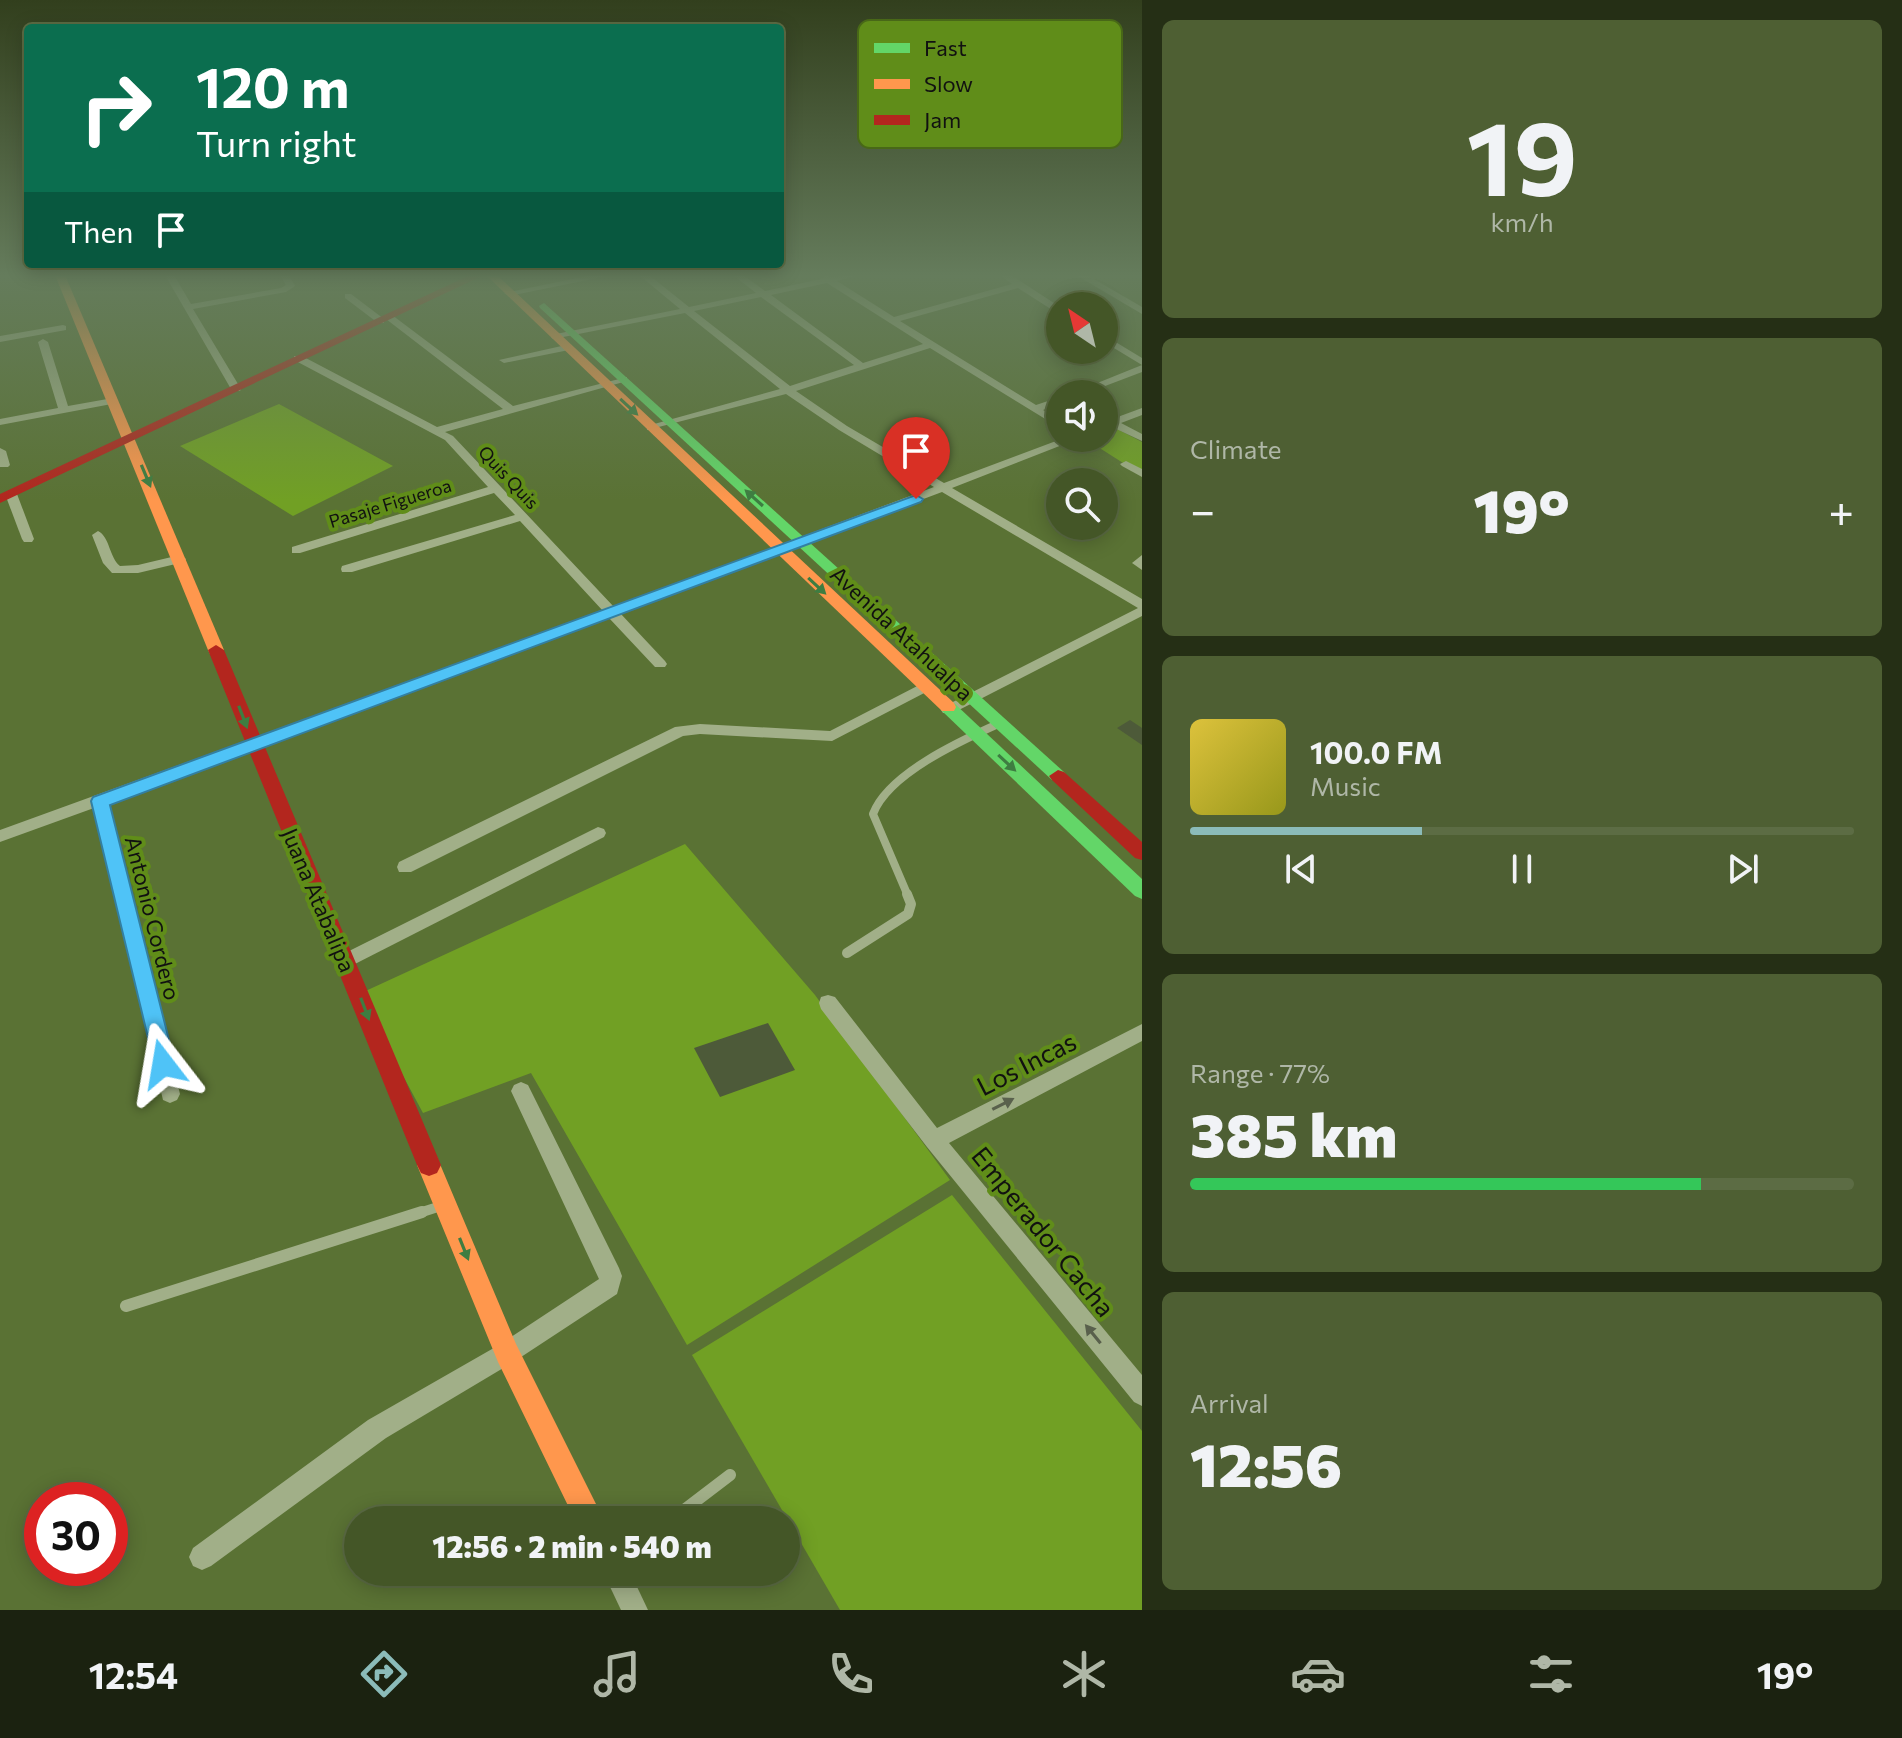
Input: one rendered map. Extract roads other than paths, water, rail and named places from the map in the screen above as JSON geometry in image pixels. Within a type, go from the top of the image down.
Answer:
[{"type":"street","points":[[46,350],[64,410]]},
{"type":"street","name":"Juana Atabalipa","points":[[92,350],[507,1353],[583,1506]]},
{"type":"street","points":[[213,350],[236,389]]},
{"type":"street","points":[[28,539],[5,496],[316,350]]},
{"type":"street","points":[[428,350],[510,409]]},
{"type":"street","points":[[504,360],[534,350]]},
{"type":"street","name":"Avenida Atahualpa","points":[[574,350],[605,384],[779,550],[1142,891]]},
{"type":"street","name":"Avenida Atahualpa","points":[[580,350],[623,379],[1142,853]]},
{"type":"street","points":[[737,350],[843,428],[1142,608]]},
{"type":"street","points":[[840,350],[863,367]]},
{"type":"street","points":[[651,428],[788,390],[914,350]]},
{"type":"street","points":[[942,350],[1046,416]]},
{"type":"street","points":[[1123,350],[1142,362]]},
{"type":"street","points":[[1128,353],[1141,350]]},
{"type":"street","name":"Quis Quis","points":[[298,358],[439,430],[660,664]]},
{"type":"street","points":[[1111,380],[1142,368]]},
{"type":"street","points":[[439,430],[623,379]]},
{"type":"street","points":[[0,422],[113,401]]},
{"type":"street","points":[[1036,409],[1046,405]]},
{"type":"street","points":[[1118,420],[1142,411]]},
{"type":"street","points":[[1118,428],[1142,438]]},
{"type":"street","points":[[0,836],[1046,449]]},
{"type":"street","points":[[0,451],[4,465]]},
{"type":"street","points":[[1126,464],[1142,474]]},
{"type":"street","name":"Pasaje Figueroa","points":[[296,550],[495,489]]},
{"type":"street","points":[[347,569],[522,517]]},
{"type":"street","points":[[98,535],[109,563],[117,570],[138,569],[180,559]]},
{"type":"street","points":[[1142,559],[1138,563],[1142,566]]},
{"type":"street","points":[[948,710],[1142,608]]},
{"type":"street","points":[[405,867],[680,731],[700,729],[832,736],[925,687]]},
{"type":"street","name":"Antonio Cordero","points":[[100,801],[170,1094]]},
{"type":"street","points":[[345,961],[598,833]]},
{"type":"street","name":"Emperador Cacha","points":[[828,1003],[934,1140],[1142,1394]]},
{"type":"street","name":"Los Incas","points":[[934,1140],[1142,1032]]},
{"type":"street","points":[[202,1557],[377,1429],[507,1353],[612,1282],[521,1091]]},
{"type":"street","points":[[623,1586],[635,1610]]},
{"type":"lane","points":[[847,953],[908,914],[911,904],[873,814],[873,806],[885,791],[975,733],[999,723]]},
{"type":"lane","points":[[126,1306],[445,1205]]},
{"type":"lane","points":[[689,1506],[730,1475]]}]
